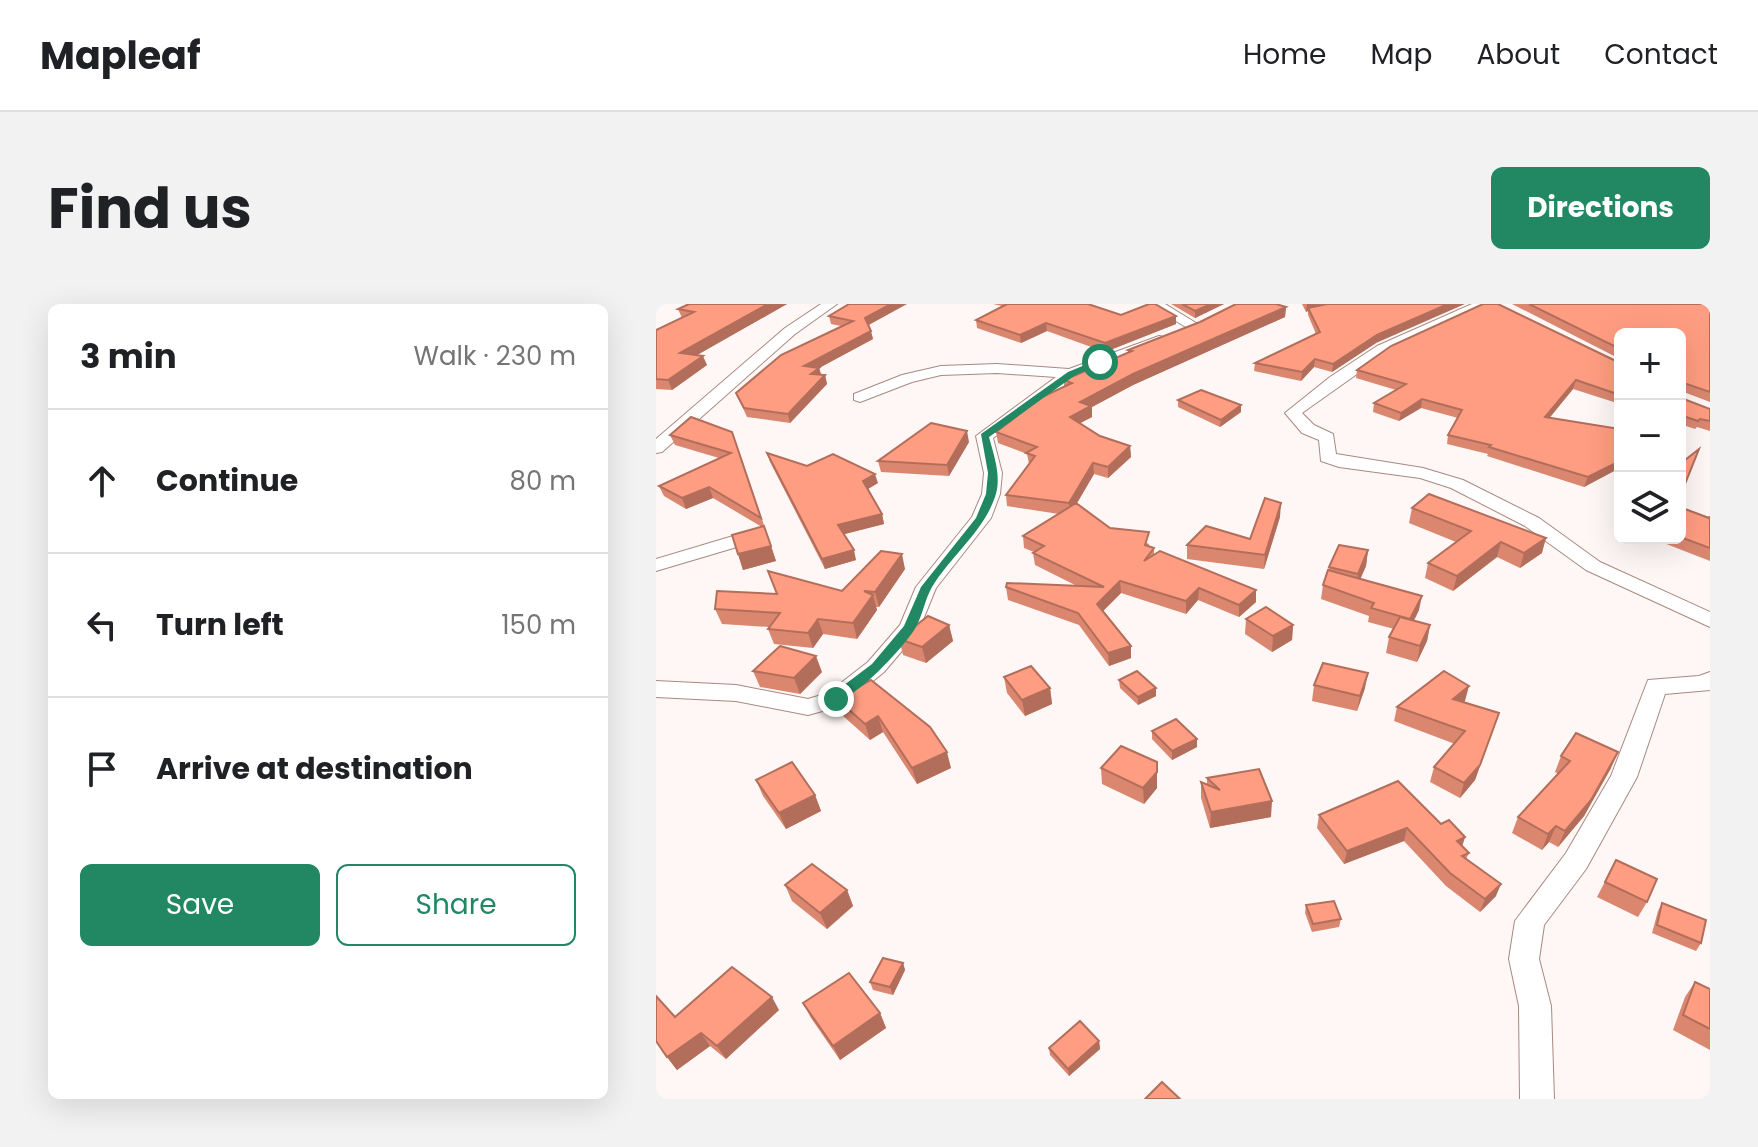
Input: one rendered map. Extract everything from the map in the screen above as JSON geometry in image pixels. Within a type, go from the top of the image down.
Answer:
[{"type":"street","points":[[656,448],[790,331],[830,304]]},
{"type":"street","points":[[1155,304],[1194,326]]},
{"type":"street","points":[[1483,304],[1412,334],[1334,380],[1293,413],[1308,429],[1327,438],[1327,457],[1339,462],[1423,473],[1457,484],[1532,522],[1593,566],[1710,620]]},
{"type":"street","points":[[656,689],[736,693],[808,707],[836,699],[876,667],[910,627],[926,587],[981,518],[991,494],[993,473],[984,436],[1071,374],[1212,318]]},
{"type":"street","points":[[860,397],[920,374],[944,371],[1027,370],[1071,374]]},
{"type":"street","points":[[656,565],[750,537]]},
{"type":"street","points":[[1537,1099],[1535,1006],[1524,959],[1530,921],[1576,861],[1624,777],[1656,686],[1704,684],[1710,680]]},
{"type":"building","points":[[689,304],[768,304],[680,353],[703,356],[668,380],[656,379],[656,330],[694,312],[678,309]]},
{"type":"building","points":[[849,304],[891,304],[865,318],[871,331],[804,366],[819,368],[811,374],[825,375],[788,414],[744,408],[736,393],[781,355],[853,321],[829,316]]},
{"type":"building","points":[[1007,304],[1088,304],[1121,315],[1155,304],[1176,316],[1105,343],[1046,323],[1020,335],[976,320]]},
{"type":"building","points":[[1182,304],[1211,304],[1195,311]]},
{"type":"building","points":[[1236,304],[1286,307],[1133,374],[1080,402],[1091,406],[1070,417],[1100,436],[1130,446],[1108,467],[1093,463],[1069,503],[1006,495],[1035,456],[1026,453],[1037,447],[996,432],[1042,397],[1072,383],[1064,380]]},
{"type":"building","points":[[1327,304],[1448,304],[1377,335],[1333,364],[1315,359],[1302,372],[1255,363],[1320,332],[1308,308]]},
{"type":"building","points":[[1483,304],[1498,304],[1614,360],[1614,393],[1576,380],[1545,417],[1614,428],[1614,464],[1588,477],[1489,447],[1491,445],[1448,435],[1462,410],[1422,399],[1401,413],[1374,403],[1406,384],[1357,370],[1391,346]]},
{"type":"building","points":[[1529,304],[1710,304],[1710,392],[1686,384],[1686,328],[1614,328],[1614,346]]},
{"type":"building","points":[[1201,390],[1241,405],[1221,420],[1178,400]]},
{"type":"building","points":[[1686,400],[1710,409],[1710,421],[1686,417]]},
{"type":"building","points":[[691,417],[732,432],[761,518],[709,487],[682,498],[659,486],[731,453],[670,435]]},
{"type":"building","points":[[931,423],[967,431],[947,465],[878,461]]},
{"type":"building","points":[[1699,449],[1686,482],[1686,472],[1686,459]]},
{"type":"building","points":[[767,453],[807,466],[833,454],[875,474],[863,481],[882,514],[838,525],[854,550],[822,559]]},
{"type":"building","points":[[1429,494],[1546,538],[1524,553],[1501,542],[1457,576],[1428,563],[1471,531],[1412,508]]},
{"type":"building","points":[[1265,498],[1281,503],[1265,555],[1187,545],[1206,526],[1250,539]]},
{"type":"building","points":[[1076,503],[1110,528],[1149,532],[1145,545],[1154,548],[1144,561],[1160,551],[1256,590],[1239,605],[1199,588],[1186,601],[1120,581],[1097,604],[1131,646],[1108,653],[1078,613],[1006,587],[1007,583],[1104,587],[1033,553],[1044,546],[1023,536]]},
{"type":"building","points":[[1686,509],[1710,517],[1710,548],[1686,539]]},
{"type":"building","points":[[764,526],[771,546],[738,554],[732,535]]},
{"type":"building","points":[[1339,545],[1368,550],[1358,574],[1329,567]]},
{"type":"building","points":[[881,551],[902,554],[875,592],[864,591],[873,595],[853,623],[818,619],[808,633],[768,629],[780,613],[715,609],[717,591],[777,594],[768,571],[842,591]]},
{"type":"building","points":[[1328,570],[1422,596],[1410,619],[1371,608],[1374,603],[1323,585]]},
{"type":"building","points":[[1266,607],[1293,625],[1273,636],[1246,619]]},
{"type":"building","points":[[928,616],[949,625],[922,647],[899,639]]},
{"type":"building","points":[[1400,617],[1430,625],[1420,646],[1389,637]]},
{"type":"building","points":[[780,646],[816,656],[794,678],[753,671]]},
{"type":"building","points":[[1323,663],[1368,673],[1360,696],[1314,685]]},
{"type":"building","points":[[1031,666],[1050,688],[1022,700],[1004,677]]},
{"type":"building","points":[[1137,671],[1156,688],[1138,697],[1119,680]]},
{"type":"building","points":[[1444,671],[1469,686],[1453,699],[1499,713],[1480,765],[1464,783],[1434,767],[1465,731],[1397,707]]},
{"type":"building","points":[[871,680],[930,727],[947,752],[912,768],[878,716],[865,724],[837,699]]},
{"type":"building","points":[[1176,719],[1197,739],[1172,751],[1152,731]]},
{"type":"building","points":[[1576,733],[1618,752],[1591,800],[1565,831],[1556,826],[1548,834],[1518,817],[1570,761],[1561,756]]},
{"type":"building","points":[[1121,746],[1157,762],[1157,772],[1143,788],[1101,768]]},
{"type":"building","points":[[792,762],[815,795],[779,813],[756,780]]},
{"type":"building","points":[[1259,769],[1272,801],[1211,812],[1201,782],[1220,790],[1207,778]]},
{"type":"building","points":[[1398,781],[1441,824],[1449,820],[1465,837],[1457,841],[1469,853],[1462,856],[1501,884],[1485,899],[1450,873],[1407,828],[1347,851],[1319,815]]},
{"type":"building","points":[[1616,860],[1657,879],[1647,902],[1605,882]]},
{"type":"building","points":[[812,864],[847,890],[820,913],[785,885]]},
{"type":"building","points":[[1334,901],[1341,919],[1313,924],[1306,905]]},
{"type":"building","points":[[1662,903],[1706,920],[1701,943],[1657,925]]},
{"type":"building","points":[[883,958],[903,963],[890,987],[870,982]]},
{"type":"building","points":[[732,967],[772,997],[717,1046],[701,1033],[667,1057],[656,1041],[656,996],[675,1017]]},
{"type":"building","points":[[849,973],[880,1013],[833,1046],[803,1003]]},
{"type":"building","points":[[1695,982],[1710,989],[1710,1029],[1683,1015]]},
{"type":"building","points":[[1080,1021],[1099,1041],[1068,1069],[1049,1048]]},
{"type":"building","points":[[1162,1082],[1180,1099],[1145,1099]]},
{"type":"route","points":[[836,699],[876,667],[910,627],[926,587],[981,518],[991,494],[993,473],[984,436],[1071,374],[1100,362]]}]
